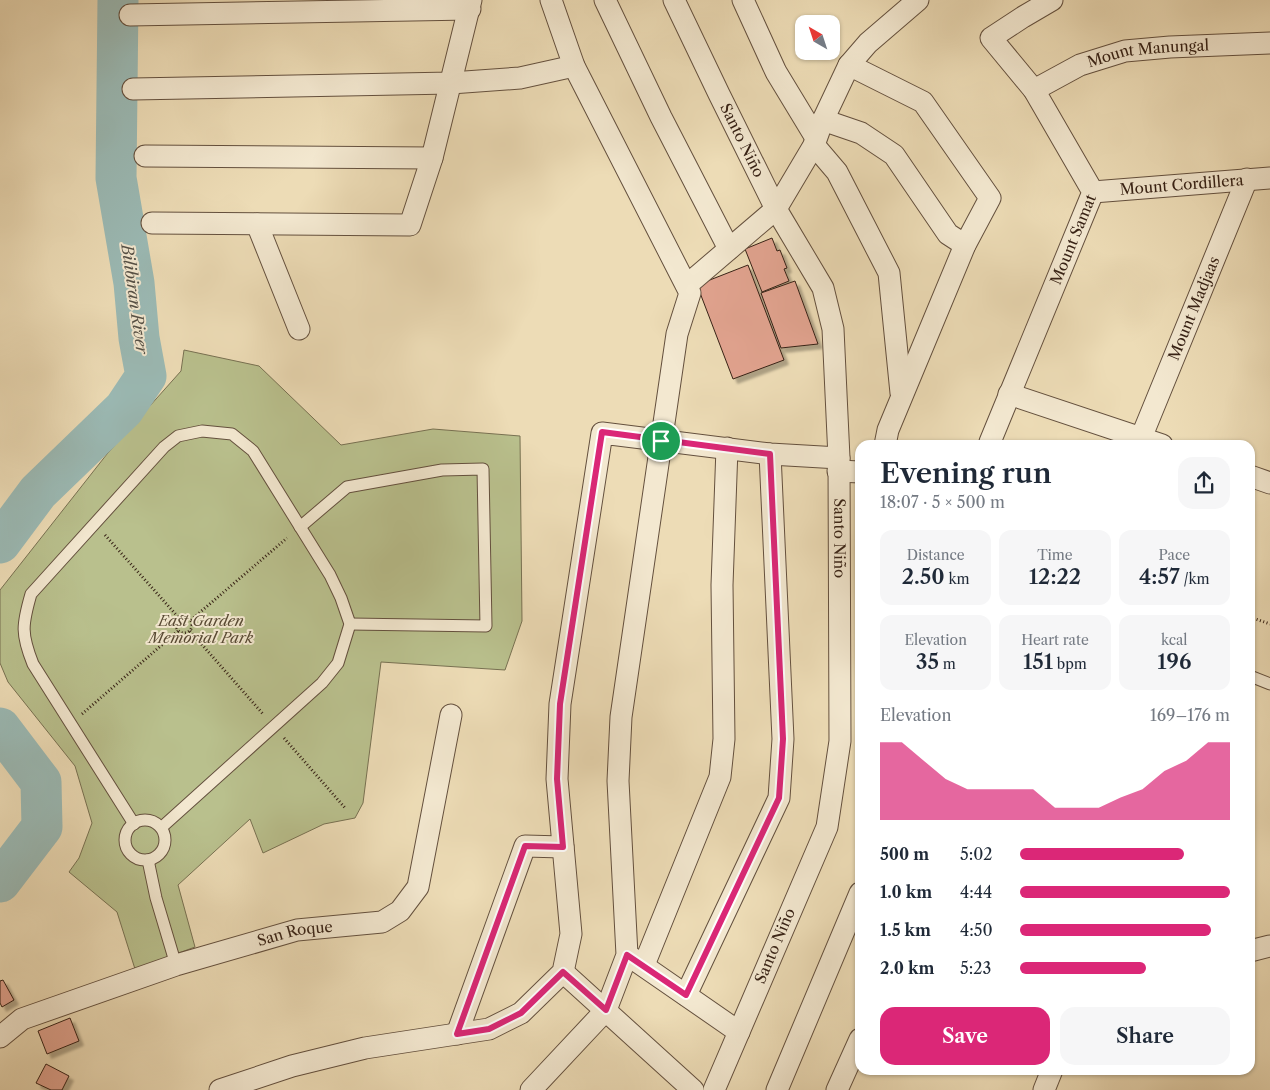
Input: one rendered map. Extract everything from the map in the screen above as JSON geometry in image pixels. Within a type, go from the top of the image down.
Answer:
[{"type":"street","points":[[552,0],[574,66],[690,293],[677,334],[621,717],[618,781],[635,960]]},
{"type":"street","points":[[605,0],[661,117],[729,249]]},
{"type":"street","name":"Santo Niño","points":[[674,0],[776,208],[823,288],[833,329],[839,465],[840,741],[827,827],[714,1090]]},
{"type":"street","points":[[743,0],[776,72],[818,135],[889,273],[901,398]]},
{"type":"street","points":[[686,285],[776,208],[818,135],[849,65],[868,42],[918,0]]},
{"type":"street","name":"Mount Samat","points":[[991,440],[1093,192],[1034,90],[991,38],[1052,0]]},
{"type":"street","points":[[130,15],[470,5],[432,158],[410,225],[152,222]]},
{"type":"street","name":"Mount Manungal","points":[[1034,90],[1080,66],[1125,51],[1170,47],[1270,43]]},
{"type":"street","points":[[849,65],[923,102],[990,198],[965,245],[888,430],[886,440]]},
{"type":"street","points":[[133,89],[451,83],[520,78],[574,66]]},
{"type":"street","points":[[818,135],[861,133],[894,155],[948,234],[965,245]]},
{"type":"street","points":[[145,156],[432,158]]},
{"type":"street","name":"Mount Cordillera","points":[[1093,192],[1270,178]]},
{"type":"street","name":"Mount Madjaas","points":[[1142,438],[1247,180]]},
{"type":"street","points":[[257,224],[299,330]]},
{"type":"street","points":[[1009,394],[1148,440]]},
{"type":"street","points":[[220,1090],[292,1066],[356,1051],[489,1029],[521,1013],[563,972],[571,934],[557,779],[560,704],[602,432],[770,454],[839,465],[855,470]]},
{"type":"street","points":[[531,1090],[606,1010],[635,960],[720,777],[724,739],[722,585],[727,448]]},
{"type":"street","points":[[686,995],[779,798],[783,739],[770,454]]},
{"type":"street","name":"San Roque","points":[[0,1037],[22,1019],[176,965],[297,930],[382,922],[400,911],[418,887],[451,715]]},
{"type":"street","points":[[457,1034],[525,846],[563,847]]},
{"type":"street","points":[[777,1090],[855,905]]},
{"type":"street","points":[[1255,950],[1270,946]]},
{"type":"street","points":[[635,960],[739,1032]]},
{"type":"street","points":[[563,972],[693,1090]]},
{"type":"street","points":[[838,1090],[855,1051]]},
{"type":"street","points":[[1044,1090],[1050,1075]]},
{"type":"lane","points":[[134,824],[33,664],[25,645],[23,632],[31,594],[164,447],[178,436],[202,430],[232,434],[253,451],[330,575],[350,624],[338,662],[322,683],[162,827]]},
{"type":"lane","points":[[300,527],[347,487],[442,470],[483,469],[486,626],[350,624]]},
{"type":"lane","points":[[1255,678],[1270,684]]},
{"type":"lane","points":[[143,820],[153,821],[162,827],[166,840],[160,854],[148,860],[139,859],[132,854],[127,847],[126,838],[128,830],[134,824],[143,820]]},
{"type":"lane","points":[[148,860],[156,898],[176,965]]},
{"type":"path","points":[[95,523],[180,618]]},
{"type":"path","points":[[191,620],[300,527]]},
{"type":"path","points":[[180,618],[185,617],[191,620]]},
{"type":"path","points":[[180,618],[176,624],[178,631],[184,634],[190,631],[192,626],[191,620]]},
{"type":"path","points":[[1255,619],[1270,624]]},
{"type":"path","points":[[70,724],[178,631]]},
{"type":"green space","name":"East Garden Memorial Park","points":[[184,350],[259,366],[341,445],[433,429],[520,436],[522,621],[505,670],[381,662],[363,803],[355,818],[324,824],[263,853],[250,819],[178,885],[195,947],[135,969],[117,912],[69,872],[79,858],[92,823],[75,766],[8,682],[0,663],[0,590],[107,454],[181,371]]},
{"type":"building","points":[[772,238],[777,251],[780,250],[787,268],[784,269],[789,281],[762,292],[745,249]]},
{"type":"building","points":[[748,265],[784,360],[733,379],[697,285]]},
{"type":"building","points":[[795,281],[818,344],[781,348],[761,293]]},
{"type":"building","points":[[3,980],[14,1000],[2,1007],[0,1003],[0,981]]},
{"type":"building","points":[[70,1018],[79,1041],[47,1054],[38,1031]]},
{"type":"building","points":[[46,1064],[69,1076],[62,1090],[51,1090],[36,1083]]},
{"type":"waterway","name":"Bilibiran River","points":[[0,543],[38,492],[124,409],[146,376],[139,338],[134,283],[116,178],[118,0]]},
{"type":"waterway","name":"Bilibiran River","points":[[0,728],[41,782],[42,827],[0,882]]},
{"type":"route","points":[[602,432],[661,441],[770,454],[783,739],[779,798],[686,995],[627,955],[606,1010],[563,972],[521,1013],[489,1029],[457,1034],[525,846],[563,847],[557,779],[560,704],[602,432]]}]
